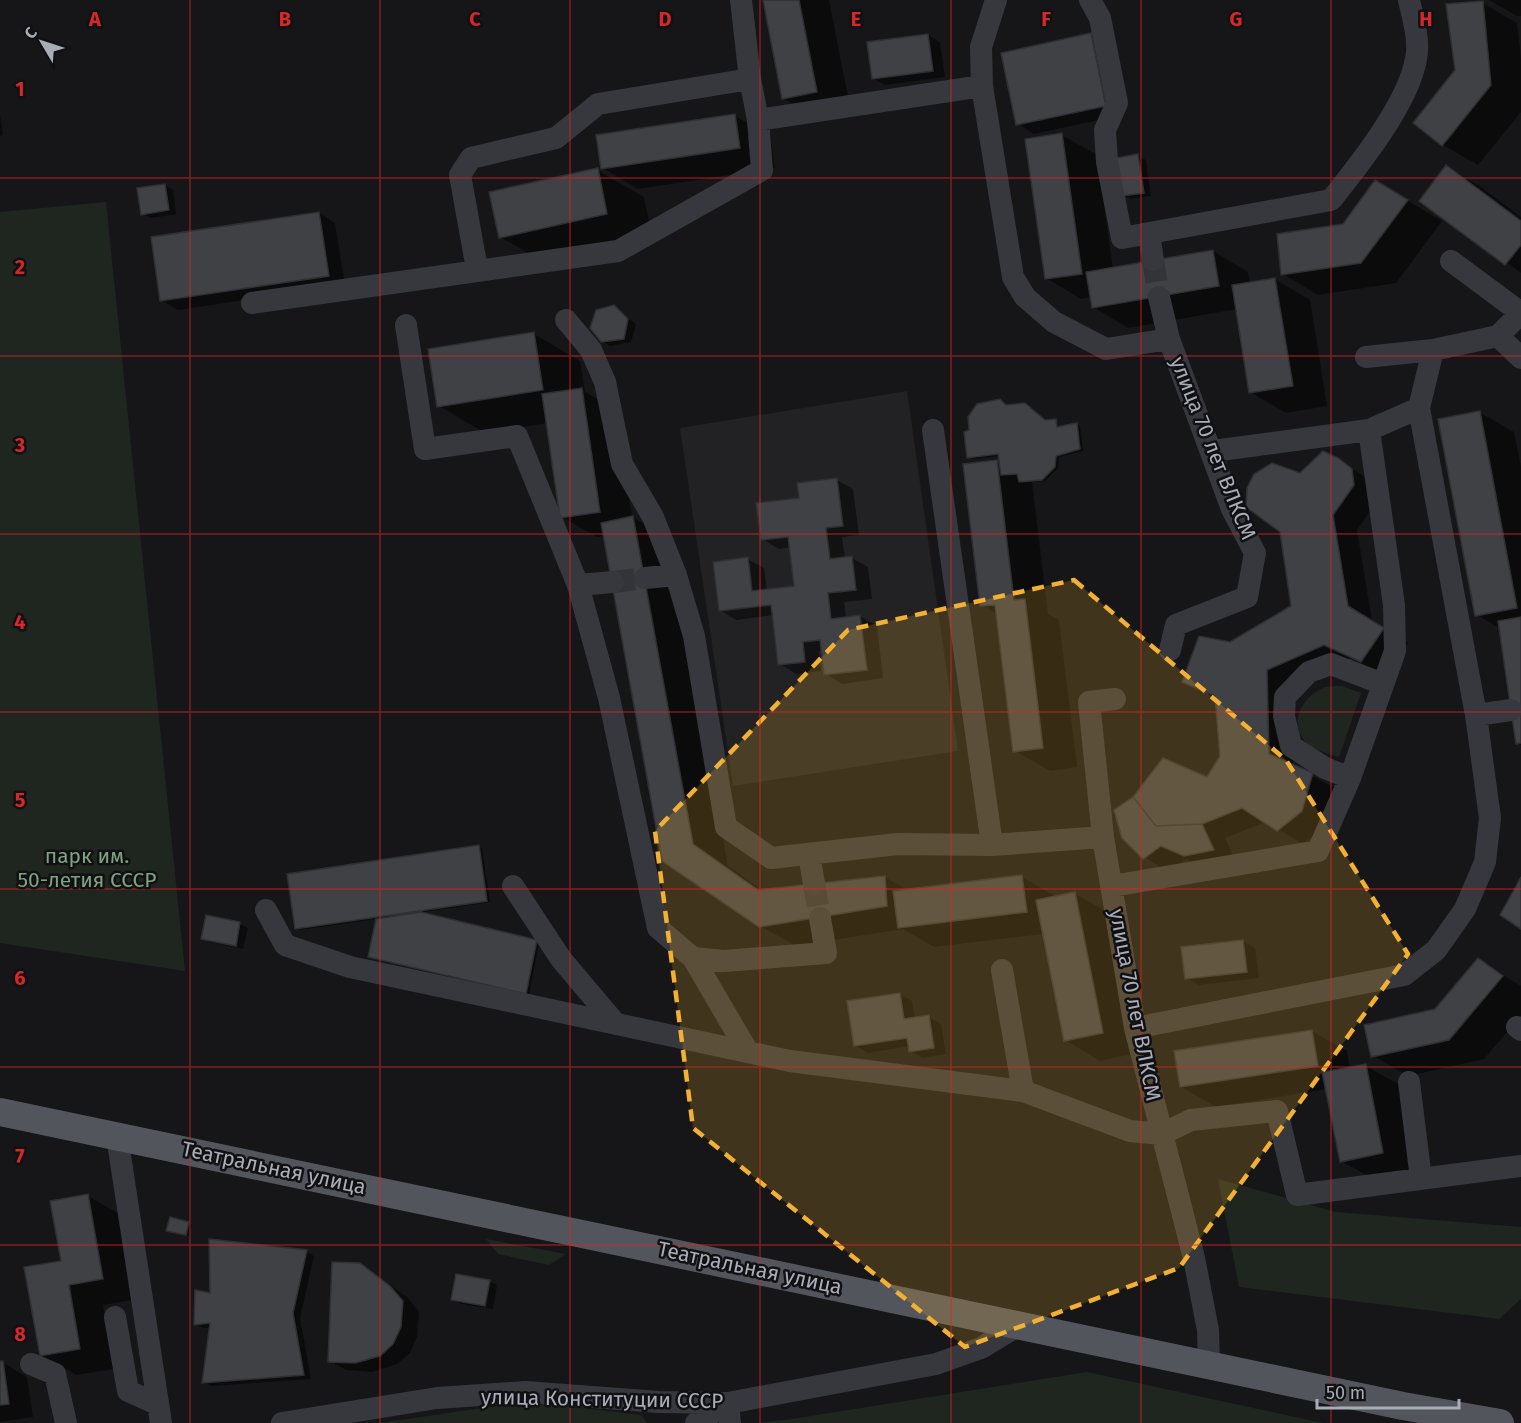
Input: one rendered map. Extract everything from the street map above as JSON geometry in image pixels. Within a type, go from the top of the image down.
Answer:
[{"type":"main road","name":"Театральная улица","points":[[0,1112],[1403,1406],[1500,1423]]},
{"type":"main road","points":[[1403,1406],[1427,1423]]},
{"type":"street","points":[[252,303],[618,250],[762,170],[758,120],[750,79],[741,0]]},
{"type":"street","name":"улица 70 лет ВЛКСМ","points":[[996,0],[981,47],[982,86],[1013,277],[1025,297],[1053,322],[1106,349],[1169,339],[1213,452],[1232,509],[1255,553],[1247,597],[1176,625],[1170,650]]},
{"type":"street","points":[[1090,0],[1100,18],[1117,103],[1105,130],[1107,162],[1122,238],[1330,200],[1356,169],[1409,86],[1417,57],[1409,0]]},
{"type":"street","points":[[477,269],[460,176],[471,158],[556,138],[598,104],[750,79]]},
{"type":"street","points":[[758,120],[982,86]]},
{"type":"street","points":[[1149,234],[1154,260]]},
{"type":"street","points":[[1366,357],[1432,350],[1498,336],[1521,313],[1451,261]]},
{"type":"street","points":[[1159,297],[1169,339]]},
{"type":"street","points":[[566,320],[591,350],[605,382],[622,464],[653,517],[676,575],[694,636],[726,827],[771,858],[898,844],[992,845],[1103,837]]},
{"type":"street","points":[[406,325],[425,449],[518,436],[578,585],[609,698],[658,928],[693,958],[748,1052]]},
{"type":"street","points":[[1498,336],[1521,358]]},
{"type":"street","points":[[1135,1028],[1404,975],[1436,950],[1465,909],[1485,862],[1490,818],[1476,715],[1419,408],[1432,350]]},
{"type":"street","points":[[1213,452],[1369,430],[1419,408]]},
{"type":"street","points":[[933,430],[992,845]]},
{"type":"street","points":[[1112,886],[1318,851],[1350,778],[1395,651],[1394,604],[1369,430]]},
{"type":"street","points":[[645,578],[676,575]]},
{"type":"street","points":[[578,585],[613,582]]},
{"type":"street","points":[[1350,778],[1325,768],[1291,746],[1284,716],[1285,697],[1309,672],[1331,664],[1383,684]]},
{"type":"street","name":"улица 70 лет ВЛКСМ","points":[[1115,699],[1089,702],[1103,837],[1135,1028],[1198,1278],[1208,1330],[1209,1365]]},
{"type":"street","points":[[1476,715],[1511,710]]},
{"type":"street","points":[[809,854],[814,884]]},
{"type":"street","points":[[513,886],[561,959],[616,1024]]},
{"type":"street","points":[[266,910],[285,945],[350,967],[790,1061],[1023,1091],[1130,1131],[1162,1134],[1191,1120],[1277,1112],[1298,1195],[1521,1166]]},
{"type":"street","points":[[693,958],[724,961],[826,953],[820,918]]},
{"type":"street","points":[[1002,970],[1023,1091]]},
{"type":"street","points":[[1409,1082],[1421,1179]]},
{"type":"street","points":[[117,1136],[159,1413]]},
{"type":"street","points":[[115,1317],[128,1391],[159,1413]]},
{"type":"street","name":"улица Конституции СССР","points":[[282,1423],[437,1398],[525,1392],[659,1402],[729,1413],[936,1364],[981,1348],[1019,1324]]},
{"type":"street","points":[[31,1364],[55,1374],[66,1423]]},
{"type":"street","points":[[696,1423],[729,1413]]},
{"type":"highlighted area","points":[[1074,580],[1286,760],[1408,954],[1179,1268],[965,1347],[693,1128],[655,831],[848,630]]},
{"type":"shaded area","points":[[907,391],[958,751],[733,786],[680,428]]},
{"type":"green space","name":"парк им. 50-летия СССР","points":[[106,202],[185,971],[0,943],[0,212]]},
{"type":"green space","points":[[1342,686],[1361,693],[1339,757],[1312,747],[1305,741],[1300,734],[1298,718],[1309,697],[1325,687]]},
{"type":"green space","points":[[1218,1179],[1336,1212],[1521,1227],[1521,1299],[1499,1319],[1239,1287]]},
{"type":"green space","points":[[486,1239],[566,1254],[549,1265],[498,1254]]},
{"type":"green space","points":[[1087,1372],[1323,1423],[758,1423],[792,1419]]},
{"type":"green space","points":[[509,1404],[568,1406],[641,1415],[647,1423],[379,1423]]},
{"type":"building","points":[[763,0],[799,0],[817,92],[782,99]]},
{"type":"building","points":[[1483,1],[1491,85],[1442,146],[1413,123],[1455,70],[1446,4]]},
{"type":"building","points":[[1091,33],[1106,106],[1016,125],[1001,53]]},
{"type":"building","points":[[928,34],[933,71],[872,79],[867,42]]},
{"type":"building","points":[[735,114],[740,148],[601,169],[596,135]]},
{"type":"building","points":[[1062,133],[1082,274],[1045,279],[1025,139]]},
{"type":"building","points":[[1138,154],[1144,193],[1122,196],[1116,158]]},
{"type":"building","points":[[1446,165],[1521,221],[1521,245],[1505,265],[1419,201]]},
{"type":"building","points":[[598,168],[607,214],[499,238],[489,192]]},
{"type":"building","points":[[1375,180],[1408,200],[1361,263],[1281,275],[1277,234],[1343,224]]},
{"type":"building","points":[[165,184],[169,210],[141,215],[137,188]]},
{"type":"building","points":[[319,212],[329,276],[160,301],[151,237]]},
{"type":"building","points":[[1213,250],[1219,286],[1092,308],[1086,272]]},
{"type":"building","points":[[1275,278],[1293,386],[1249,393],[1232,285]]},
{"type":"building","points":[[614,305],[628,319],[624,339],[601,342],[590,328],[596,310]]},
{"type":"building","points":[[534,332],[543,390],[437,407],[428,349]]},
{"type":"building","points":[[582,388],[600,512],[560,518],[542,394]]},
{"type":"building","points":[[1000,399],[1006,405],[1025,403],[1045,420],[1056,419],[1057,427],[1077,423],[1080,449],[1056,456],[1055,467],[1042,480],[1019,482],[1017,474],[1001,475],[998,454],[967,458],[964,432],[969,430],[968,417],[977,404]]},
{"type":"building","points":[[1480,411],[1517,608],[1475,616],[1438,419]]},
{"type":"building","points":[[1323,451],[1338,458],[1352,469],[1354,485],[1333,515],[1348,606],[1384,628],[1361,662],[1324,645],[1267,670],[1269,754],[1313,773],[1302,811],[1277,831],[1242,808],[1202,824],[1156,826],[1133,797],[1163,758],[1207,777],[1220,756],[1215,696],[1182,682],[1199,636],[1230,642],[1291,606],[1280,532],[1246,507],[1247,488],[1254,474],[1272,463],[1300,473]]},
{"type":"building","points":[[997,460],[1014,600],[1025,599],[1043,748],[1013,752],[995,605],[980,606],[963,464]]},
{"type":"building","points":[[837,478],[843,526],[826,528],[830,559],[852,556],[856,590],[828,593],[831,619],[860,615],[867,670],[824,675],[820,640],[803,642],[805,662],[778,665],[771,605],[719,611],[713,562],[748,557],[752,591],[794,586],[788,537],[761,540],[756,503],[799,498],[797,483]]},
{"type":"building","points":[[633,516],[693,844],[758,890],[885,876],[887,906],[759,927],[662,861],[601,523]]},
{"type":"building","points":[[1521,617],[1521,743],[1516,744],[1498,621]]},
{"type":"building","points":[[1133,797],[1156,826],[1202,824],[1214,850],[1184,856],[1161,846],[1143,859],[1122,838],[1114,810]]},
{"type":"building","points":[[479,845],[487,901],[295,929],[287,874]]},
{"type":"building","points":[[1022,875],[1027,912],[898,928],[893,891]]},
{"type":"building","points":[[1521,877],[1521,929],[1500,915]]},
{"type":"building","points":[[1075,892],[1103,1033],[1064,1041],[1036,900]]},
{"type":"building","points":[[421,912],[537,940],[526,994],[368,957],[376,919]]},
{"type":"building","points":[[206,915],[240,922],[236,946],[201,939]]},
{"type":"building","points":[[1243,940],[1247,972],[1185,979],[1181,947]]},
{"type":"building","points":[[1478,958],[1503,976],[1449,1040],[1371,1057],[1364,1025],[1435,1009]]},
{"type":"building","points":[[900,993],[904,1019],[929,1015],[934,1048],[909,1052],[907,1038],[854,1046],[847,1001]]},
{"type":"building","points":[[1312,1030],[1318,1066],[1180,1087],[1174,1051]]},
{"type":"building","points":[[1366,1064],[1383,1153],[1340,1162],[1322,1072]]},
{"type":"building","points":[[88,1194],[103,1279],[69,1285],[80,1349],[40,1356],[24,1267],[61,1261],[50,1201]]},
{"type":"building","points":[[170,1217],[189,1222],[186,1235],[166,1231]]},
{"type":"building","points":[[209,1239],[307,1250],[293,1313],[304,1375],[202,1383],[210,1323],[194,1325],[195,1290],[210,1293]]},
{"type":"building","points":[[332,1262],[360,1263],[390,1286],[403,1301],[401,1327],[393,1344],[380,1356],[355,1363],[328,1362]]},
{"type":"building","points":[[456,1274],[490,1280],[485,1306],[451,1300]]},
{"type":"building","points":[[0,1361],[3,1361],[9,1404],[0,1405]]},
{"type":"tunnel","points":[[1153,260],[1159,297]]},
{"type":"tunnel","points":[[613,582],[645,578]]},
{"type":"tunnel","points":[[814,884],[820,918]]}]
